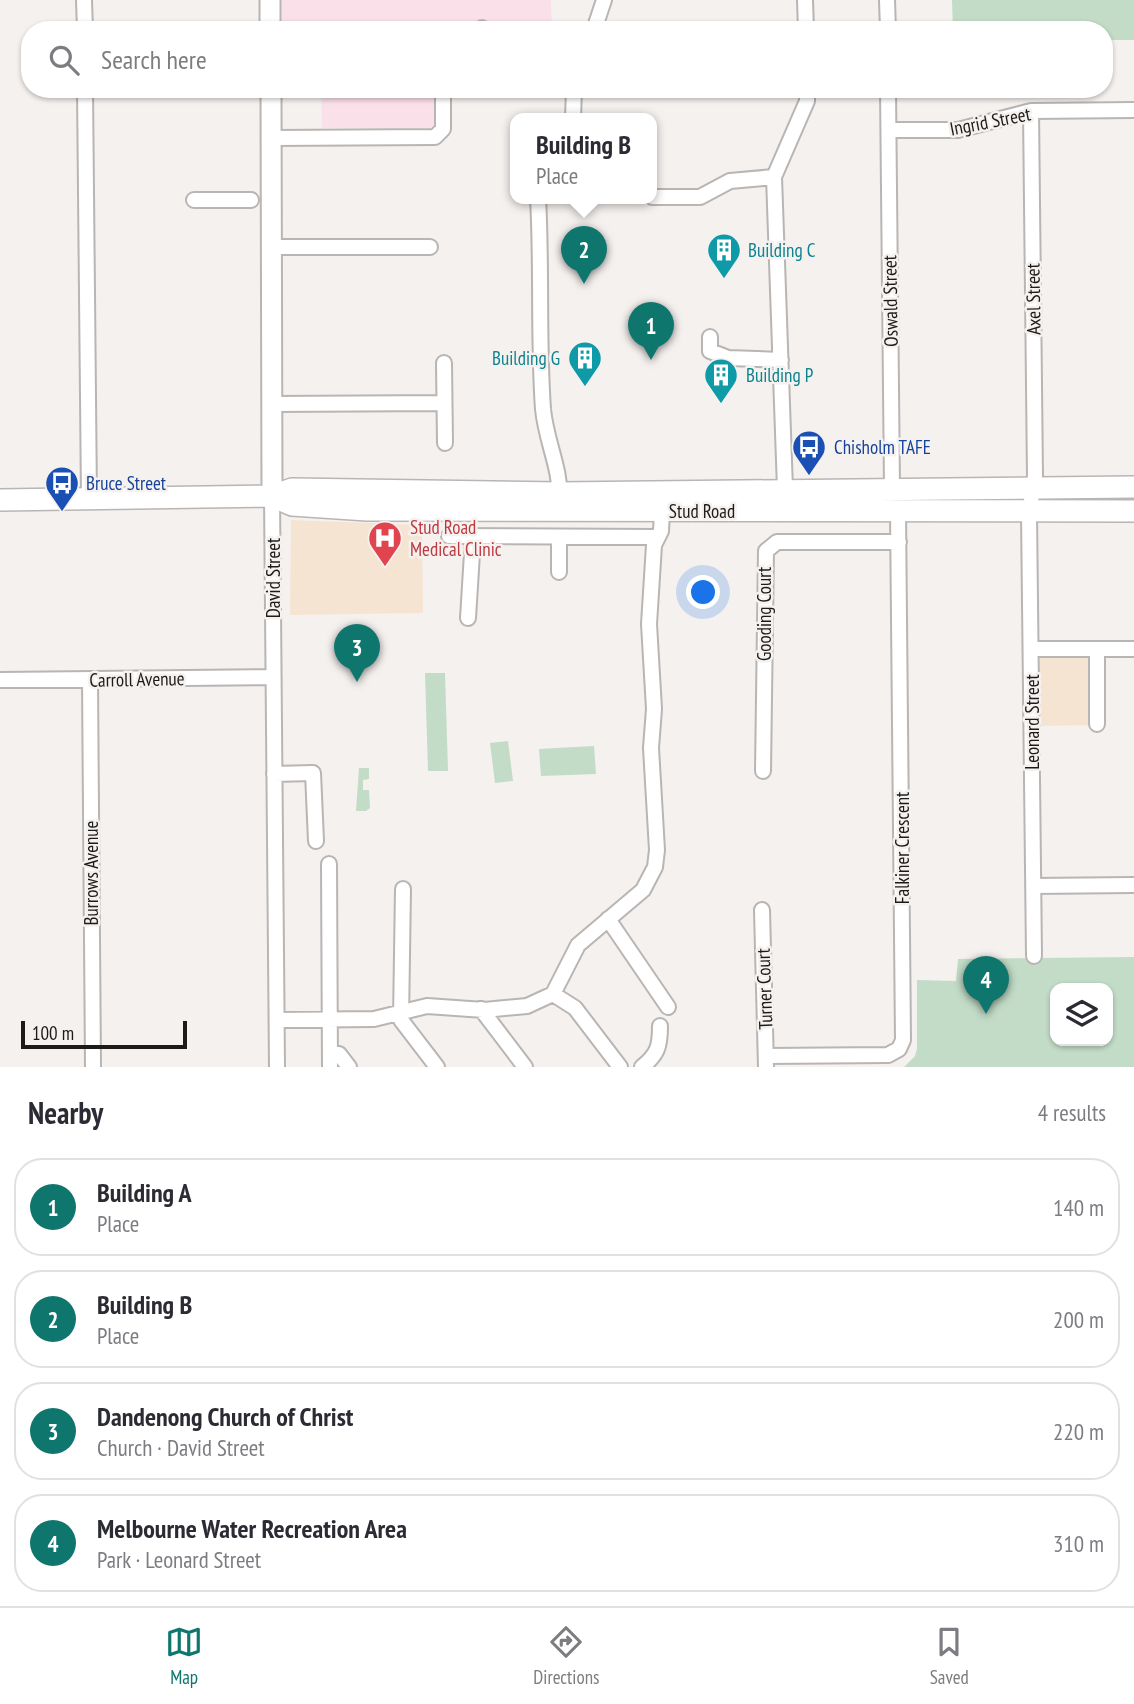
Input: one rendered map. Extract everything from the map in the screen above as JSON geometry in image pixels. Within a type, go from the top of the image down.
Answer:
[{"type":"highway","name":"Stud Road","points":[[0,500],[272,496],[292,489],[560,493],[1134,487]]},
{"type":"highway","name":"Oswald Street","points":[[892,488],[898,512]]},
{"type":"highway","name":"Stud Road","points":[[272,496],[292,505],[366,510],[1029,513],[1134,511]]},
{"type":"main road","points":[[270,0],[270,21]]},
{"type":"main road","name":"David Street","points":[[271,98],[272,496]]},
{"type":"street","points":[[84,0],[85,21]]},
{"type":"street","points":[[597,21],[604,0]]},
{"type":"street","points":[[805,0],[806,21]]},
{"type":"street","points":[[887,0],[888,21]]},
{"type":"street","points":[[85,98],[89,499]]},
{"type":"street","points":[[271,138],[435,137],[443,129],[443,98]]},
{"type":"street","points":[[785,489],[774,177],[807,98]]},
{"type":"street","name":"Oswald Street","points":[[888,98],[892,488]]},
{"type":"street","name":"Ingrid Street","points":[[889,130],[958,130],[1031,111],[1134,110]]},
{"type":"street","name":"Axel Street","points":[[1031,111],[1035,488]]},
{"type":"street","points":[[657,197],[700,197],[730,181],[774,177]]},
{"type":"street","points":[[194,200],[251,200]]},
{"type":"street","points":[[277,1020],[374,1019],[427,1006],[481,1009],[527,1006],[553,994],[578,944],[643,890],[653,875],[656,859],[652,800],[654,709],[649,624],[657,537],[661,531],[655,510],[636,504],[564,504],[555,452],[546,435],[542,388],[538,204]]},
{"type":"street","points":[[273,247],[430,247]]},
{"type":"street","points":[[709,337],[710,351],[728,358],[781,360]]},
{"type":"street","points":[[444,363],[445,443]]},
{"type":"street","points":[[273,404],[444,403]]},
{"type":"street","name":"Leonard Street","points":[[1034,956],[1029,513],[1035,488]]},
{"type":"street","name":"David Street","points":[[272,496],[277,1067]]},
{"type":"street","name":"Falkiner Crescent","points":[[766,1061],[888,1055],[899,1049],[903,1040],[898,512]]},
{"type":"street","points":[[449,536],[657,537]]},
{"type":"street","points":[[468,618],[473,537]]},
{"type":"street","points":[[559,538],[559,572]]},
{"type":"street","name":"Gooding Court","points":[[762,771],[766,551],[777,542],[898,542]]},
{"type":"street","points":[[1032,649],[1134,649]]},
{"type":"street","points":[[1097,649],[1097,724]]},
{"type":"street","name":"Carroll Avenue","points":[[0,680],[273,677]]},
{"type":"street","name":"Burrows Avenue","points":[[90,680],[93,1067]]},
{"type":"street","points":[[274,774],[313,773],[316,841]]},
{"type":"street","points":[[329,864],[330,1060]]},
{"type":"street","points":[[1033,886],[1134,885]]},
{"type":"street","points":[[403,889],[401,1020],[437,1067]]},
{"type":"street","name":"Turner Court","points":[[762,910],[766,1061]]},
{"type":"street","points":[[608,919],[668,1007]]},
{"type":"street","points":[[553,994],[575,1008],[620,1067]]},
{"type":"street","points":[[481,1009],[525,1067]]},
{"type":"street","points":[[642,1067],[655,1057],[660,1047],[660,1026]]},
{"type":"street","points":[[330,1060],[339,1054],[349,1067]]},
{"type":"shaded area","points":[[279,0],[551,0],[552,21],[279,21]]},
{"type":"shaded area","points":[[321,98],[439,98],[438,128],[322,128]]},
{"type":"shaded area","points":[[291,520],[422,525],[423,613],[290,615]]},
{"type":"shaded area","points":[[1100,655],[1101,725],[1037,726],[1037,665],[1041,657]]},
{"type":"green space","points":[[952,0],[1134,0],[1134,40],[1113,40],[1113,21],[953,21]]},
{"type":"green space","points":[[425,673],[445,673],[448,771],[428,771]]},
{"type":"green space","points":[[508,741],[513,781],[495,783],[490,743]]},
{"type":"green space","points":[[594,746],[596,774],[541,776],[539,749]]},
{"type":"green space","points":[[359,768],[369,768],[369,779],[363,780],[363,790],[369,790],[370,808],[366,811],[356,811]]},
{"type":"green space","points":[[1134,957],[1134,1067],[904,1067],[915,1056],[917,1049],[917,980],[956,981],[958,959]]},
{"type":"place","name":"Building C","points":[[724,280]]},
{"type":"place","name":"Building B","points":[[584,284]]},
{"type":"place","name":"Building A","points":[[651,360]]},
{"type":"place","name":"Building G","points":[[585,388]]},
{"type":"place","name":"Building P","points":[[721,405]]},
{"type":"place","name":"Chisholm TAFE","points":[[809,477]]},
{"type":"place","name":"Bruce Street","points":[[62,513]]},
{"type":"place","name":"Stud Road Medical Clinic","points":[[385,568]]},
{"type":"place","name":"Dandenong Church of Christ","points":[[357,682]]},
{"type":"place","name":"Melbourne Water Recreation Area","points":[[986,1014]]}]
